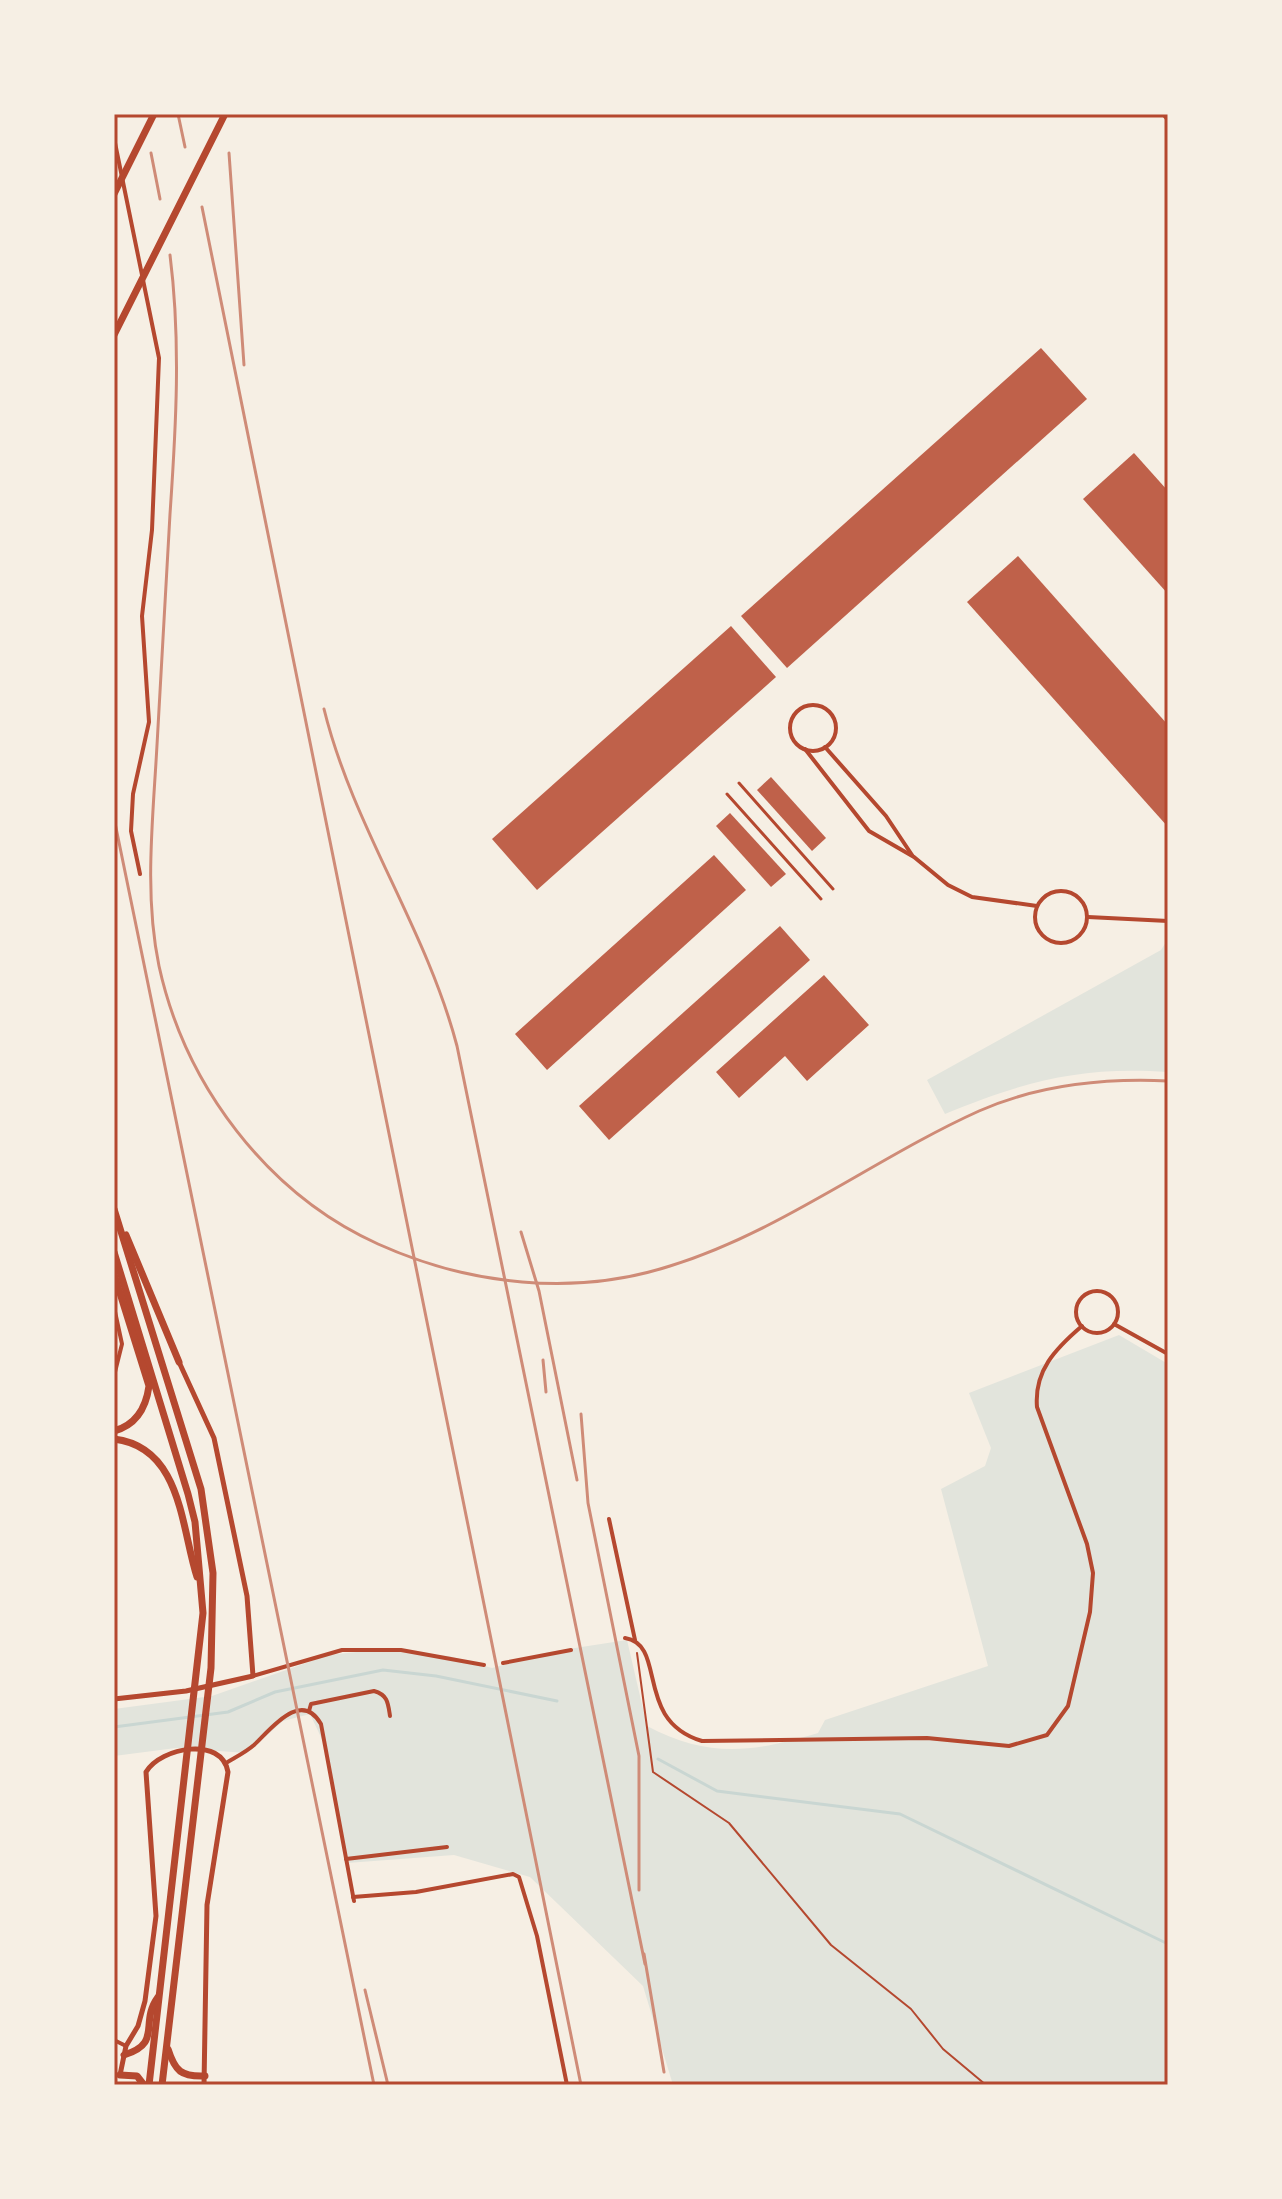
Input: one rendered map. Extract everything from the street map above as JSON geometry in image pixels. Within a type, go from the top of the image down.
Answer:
[{"type":"highway","points":[[114,194],[154,114]]},
{"type":"highway","points":[[114,335],[225,114]]},
{"type":"highway","points":[[115,1212],[141,1265],[159,1319],[179,1362]]},
{"type":"highway","points":[[115,1212],[201,1489],[211,1546],[211,1668],[162,2085]]},
{"type":"highway","points":[[114,1252],[183,1471],[195,1522],[203,1613],[160,1996],[147,2085]]},
{"type":"highway","points":[[114,1274],[149,1386],[147,1400],[137,1418],[114,1431]]},
{"type":"highway","points":[[114,1439],[141,1448],[165,1472],[180,1503],[188,1552],[201,1589]]},
{"type":"highway","points":[[125,2051],[139,2050],[147,2043],[151,2007],[160,1996]]},
{"type":"highway","points":[[167,2046],[179,2073],[204,2081]]},
{"type":"highway","points":[[120,2075],[137,2076],[147,2085]]},
{"type":"street","points":[[1163,114],[1168,120]]},
{"type":"street","points":[[114,138],[159,358],[152,530],[142,616],[149,722],[133,794],[131,831],[140,874]]},
{"type":"street","points":[[805,749],[825,747],[835,734],[836,722],[824,707],[811,705],[795,714],[791,728],[795,741],[805,749],[869,831],[914,857],[948,885],[972,897],[1037,906]]},
{"type":"street","points":[[825,747],[886,816],[914,857]]},
{"type":"street","points":[[739,783],[833,889]]},
{"type":"street","points":[[727,794],[821,899]]},
{"type":"street","points":[[1066,890],[1079,897],[1088,917],[1077,938],[1061,943],[1053,942],[1039,932],[1035,924],[1037,906],[1045,895],[1066,890]]},
{"type":"street","points":[[1088,917],[1168,921]]},
{"type":"street","points":[[1091,1291],[1111,1297],[1118,1310],[1114,1324],[1099,1333],[1082,1326],[1076,1306],[1091,1291]]},
{"type":"street","points":[[114,1307],[122,1344],[114,1376]]},
{"type":"street","points":[[1114,1324],[1168,1354]]},
{"type":"street","points":[[625,1638],[635,1640],[646,1650],[659,1708],[668,1721],[686,1736],[702,1741],[927,1738],[1009,1746],[1047,1735],[1068,1706],[1090,1612],[1093,1573],[1087,1544],[1037,1407],[1035,1389],[1040,1371],[1082,1326]]},
{"type":"street","points":[[179,1362],[214,1438],[247,1596],[253,1676]]},
{"type":"street","points":[[609,1519],[635,1640]]},
{"type":"street","points":[[114,1699],[186,1691],[253,1676],[342,1650],[401,1650],[484,1665]]},
{"type":"street","points":[[503,1663],[571,1650]]},
{"type":"street","points":[[309,1711],[311,1704],[374,1691],[383,1693],[388,1701],[390,1716]]},
{"type":"street","points":[[226,1763],[252,1747],[282,1716],[301,1709],[309,1711],[321,1724],[353,1899],[416,1892],[513,1874],[519,1877],[537,1936],[567,2085]]},
{"type":"street","points":[[120,2085],[125,2051],[138,2026],[145,2001],[156,1916],[146,1772],[160,1758],[197,1749],[215,1750],[226,1763],[226,1789],[207,1905],[204,2081]]},
{"type":"street","points":[[346,1859],[447,1847]]},
{"type":"street","points":[[114,2040],[125,2051]]},
{"type":"path","points":[[635,1640],[653,1772],[729,1823],[831,1945],[911,2009],[943,2049],[986,2085]]},
{"type":"shaded area","points":[[1168,939],[1168,1072],[1108,1071],[1054,1078],[945,1114],[927,1080],[1161,950]]},
{"type":"shaded area","points":[[1119,1335],[1168,1364],[1168,2085],[673,2085],[643,1986],[530,1877],[454,1855],[347,1863],[328,1752],[310,1714],[283,1721],[247,1753],[176,1748],[114,1756],[114,1709],[212,1696],[329,1655],[375,1650],[449,1656],[492,1668],[549,1652],[627,1640],[647,1726],[691,1744],[732,1749],[773,1745],[818,1733],[825,1720],[988,1666],[941,1489],[985,1466],[991,1448],[969,1393]]},
{"type":"building","points":[[1041,348],[1087,399],[787,668],[741,616]]},
{"type":"building","points":[[1134,453],[1168,491],[1168,594],[1083,499]]},
{"type":"building","points":[[1018,556],[1168,725],[1168,827],[967,602]]},
{"type":"building","points":[[731,626],[776,677],[537,890],[492,839]]},
{"type":"building","points":[[771,777],[826,838],[812,851],[757,790]]},
{"type":"building","points":[[730,813],[786,874],[771,887],[716,826]]},
{"type":"building","points":[[714,855],[746,890],[547,1070],[515,1034]]},
{"type":"building","points":[[780,926],[810,960],[609,1140],[579,1106]]},
{"type":"building","points":[[824,975],[869,1025],[807,1081],[785,1056],[739,1098],[716,1072]]},
{"type":"waterway","points":[[114,1727],[228,1712],[275,1692],[383,1670],[436,1676],[557,1701]]},
{"type":"waterway","points":[[658,1759],[717,1791],[900,1814],[1168,1944]]},
{"type":"railway","points":[[178,114],[185,147]]},
{"type":"railway","points":[[151,153],[160,199]]},
{"type":"railway","points":[[229,153],[244,365]]},
{"type":"railway","points":[[202,207],[581,2085]]},
{"type":"railway","points":[[170,255],[176,384],[152,828],[154,939],[171,1010],[210,1093],[237,1131],[267,1165],[301,1196],[338,1223],[378,1244],[449,1269],[522,1282],[597,1281],[634,1276],[711,1252],[789,1214],[940,1130],[1001,1102],[1072,1085],[1168,1081]]},
{"type":"railway","points":[[324,709],[353,795],[427,960],[457,1046],[645,1964]]},
{"type":"railway","points":[[114,818],[374,2085]]},
{"type":"railway","points":[[521,1232],[539,1291],[577,1480]]},
{"type":"railway","points":[[543,1360],[546,1392]]},
{"type":"railway","points":[[581,1414],[588,1503],[639,1756],[639,1890]]},
{"type":"railway","points":[[644,1954],[664,2072]]},
{"type":"railway","points":[[365,1990],[388,2085]]}]
